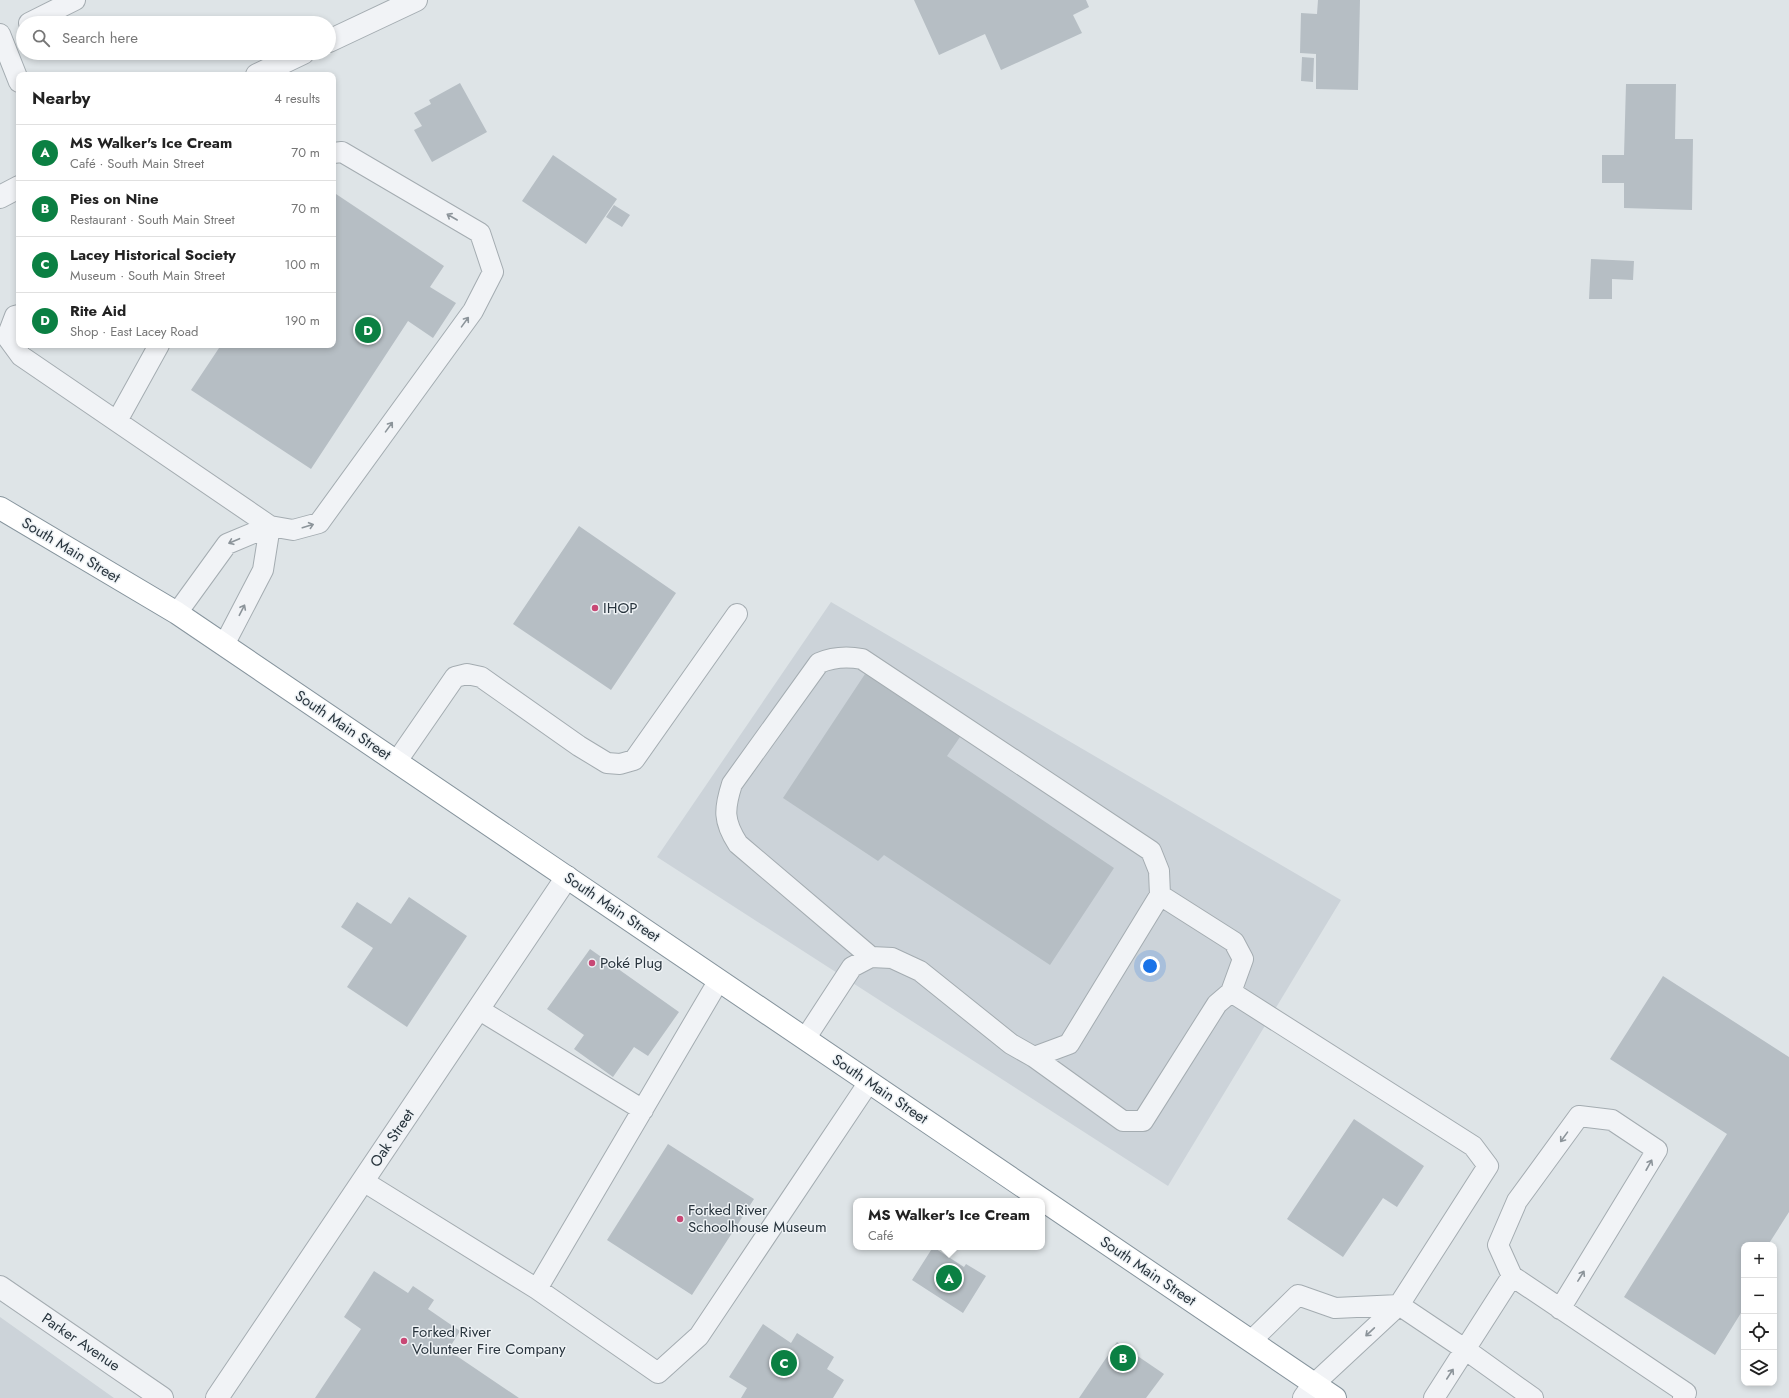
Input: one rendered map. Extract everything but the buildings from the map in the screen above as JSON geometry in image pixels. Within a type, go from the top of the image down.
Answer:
[{"type":"highway","name":"South Main Street","points":[[0,508],[177,613],[1040,1198]]},
{"type":"highway","name":"South Main Street","points":[[1045,1201],[1251,1341],[1309,1391],[1335,1398]]},
{"type":"street","points":[[336,38],[416,0]]},
{"type":"street","points":[[267,72],[290,60]]},
{"type":"street","points":[[0,197],[16,189]]},
{"type":"street","name":"Oak Street","points":[[217,1398],[567,877]]},
{"type":"street","name":"Parker Avenue","points":[[0,1287],[162,1398]]},
{"type":"lane","points":[[43,16],[75,0]]},
{"type":"lane","points":[[16,29],[1,34],[16,74]]},
{"type":"lane","points":[[16,316],[7,337],[21,356],[270,526],[292,530],[319,522],[473,311],[493,272],[480,233],[338,152]]},
{"type":"lane","points":[[117,421],[157,348]]},
{"type":"lane","points":[[177,613],[227,544],[270,526]]},
{"type":"lane","points":[[224,645],[263,570],[270,526]]},
{"type":"lane","points":[[397,761],[455,677],[467,674],[481,677],[579,746],[607,763],[620,764],[634,760],[737,614]]},
{"type":"lane","points":[[871,957],[738,844],[729,830],[725,815],[727,800],[732,784],[819,663],[831,658],[850,656],[862,659],[1150,851],[1159,871],[1160,895],[1069,1044],[1034,1057]]},
{"type":"lane","points":[[806,1039],[852,967],[871,957],[892,958],[920,971],[1012,1044],[1034,1057],[1123,1122],[1143,1121],[1217,1004],[1231,992],[1244,959],[1234,942],[1160,895]]},
{"type":"lane","points":[[537,1289],[719,980]]},
{"type":"lane","points":[[1231,992],[1473,1146],[1488,1166],[1399,1305],[1309,1391]]},
{"type":"lane","points":[[478,1009],[643,1110]]},
{"type":"lane","points":[[363,1181],[537,1289],[658,1373],[698,1336],[869,1082]]},
{"type":"lane","points":[[1560,1309],[1657,1150],[1612,1120],[1579,1116],[1517,1201],[1498,1246],[1512,1276],[1560,1309],[1686,1393],[1683,1398]]},
{"type":"lane","points":[[1434,1398],[1512,1276]]},
{"type":"lane","points":[[1251,1341],[1298,1295],[1335,1308],[1399,1305],[1466,1350],[1533,1398]]},
{"type":"shaded area","points":[[831,602],[1341,900],[1168,1186],[657,857]]},
{"type":"shaded area","points":[[0,1317],[114,1398],[0,1398]]},
{"type":"place","name":"Rite Aid","points":[[368,330]]},
{"type":"place","name":"IHOP","points":[[595,608]]},
{"type":"place","name":"Poké Plug","points":[[592,963]]},
{"type":"place","name":"Forked River Schoolhouse Museum","points":[[680,1219]]},
{"type":"place","name":"MS Walker's Ice Cream","points":[[949,1278]]},
{"type":"place","name":"Forked River Volunteer Fire Company","points":[[404,1341]]},
{"type":"place","name":"Pies on Nine","points":[[1123,1358]]},
{"type":"place","name":"Lacey Historical Society","points":[[784,1363]]}]
